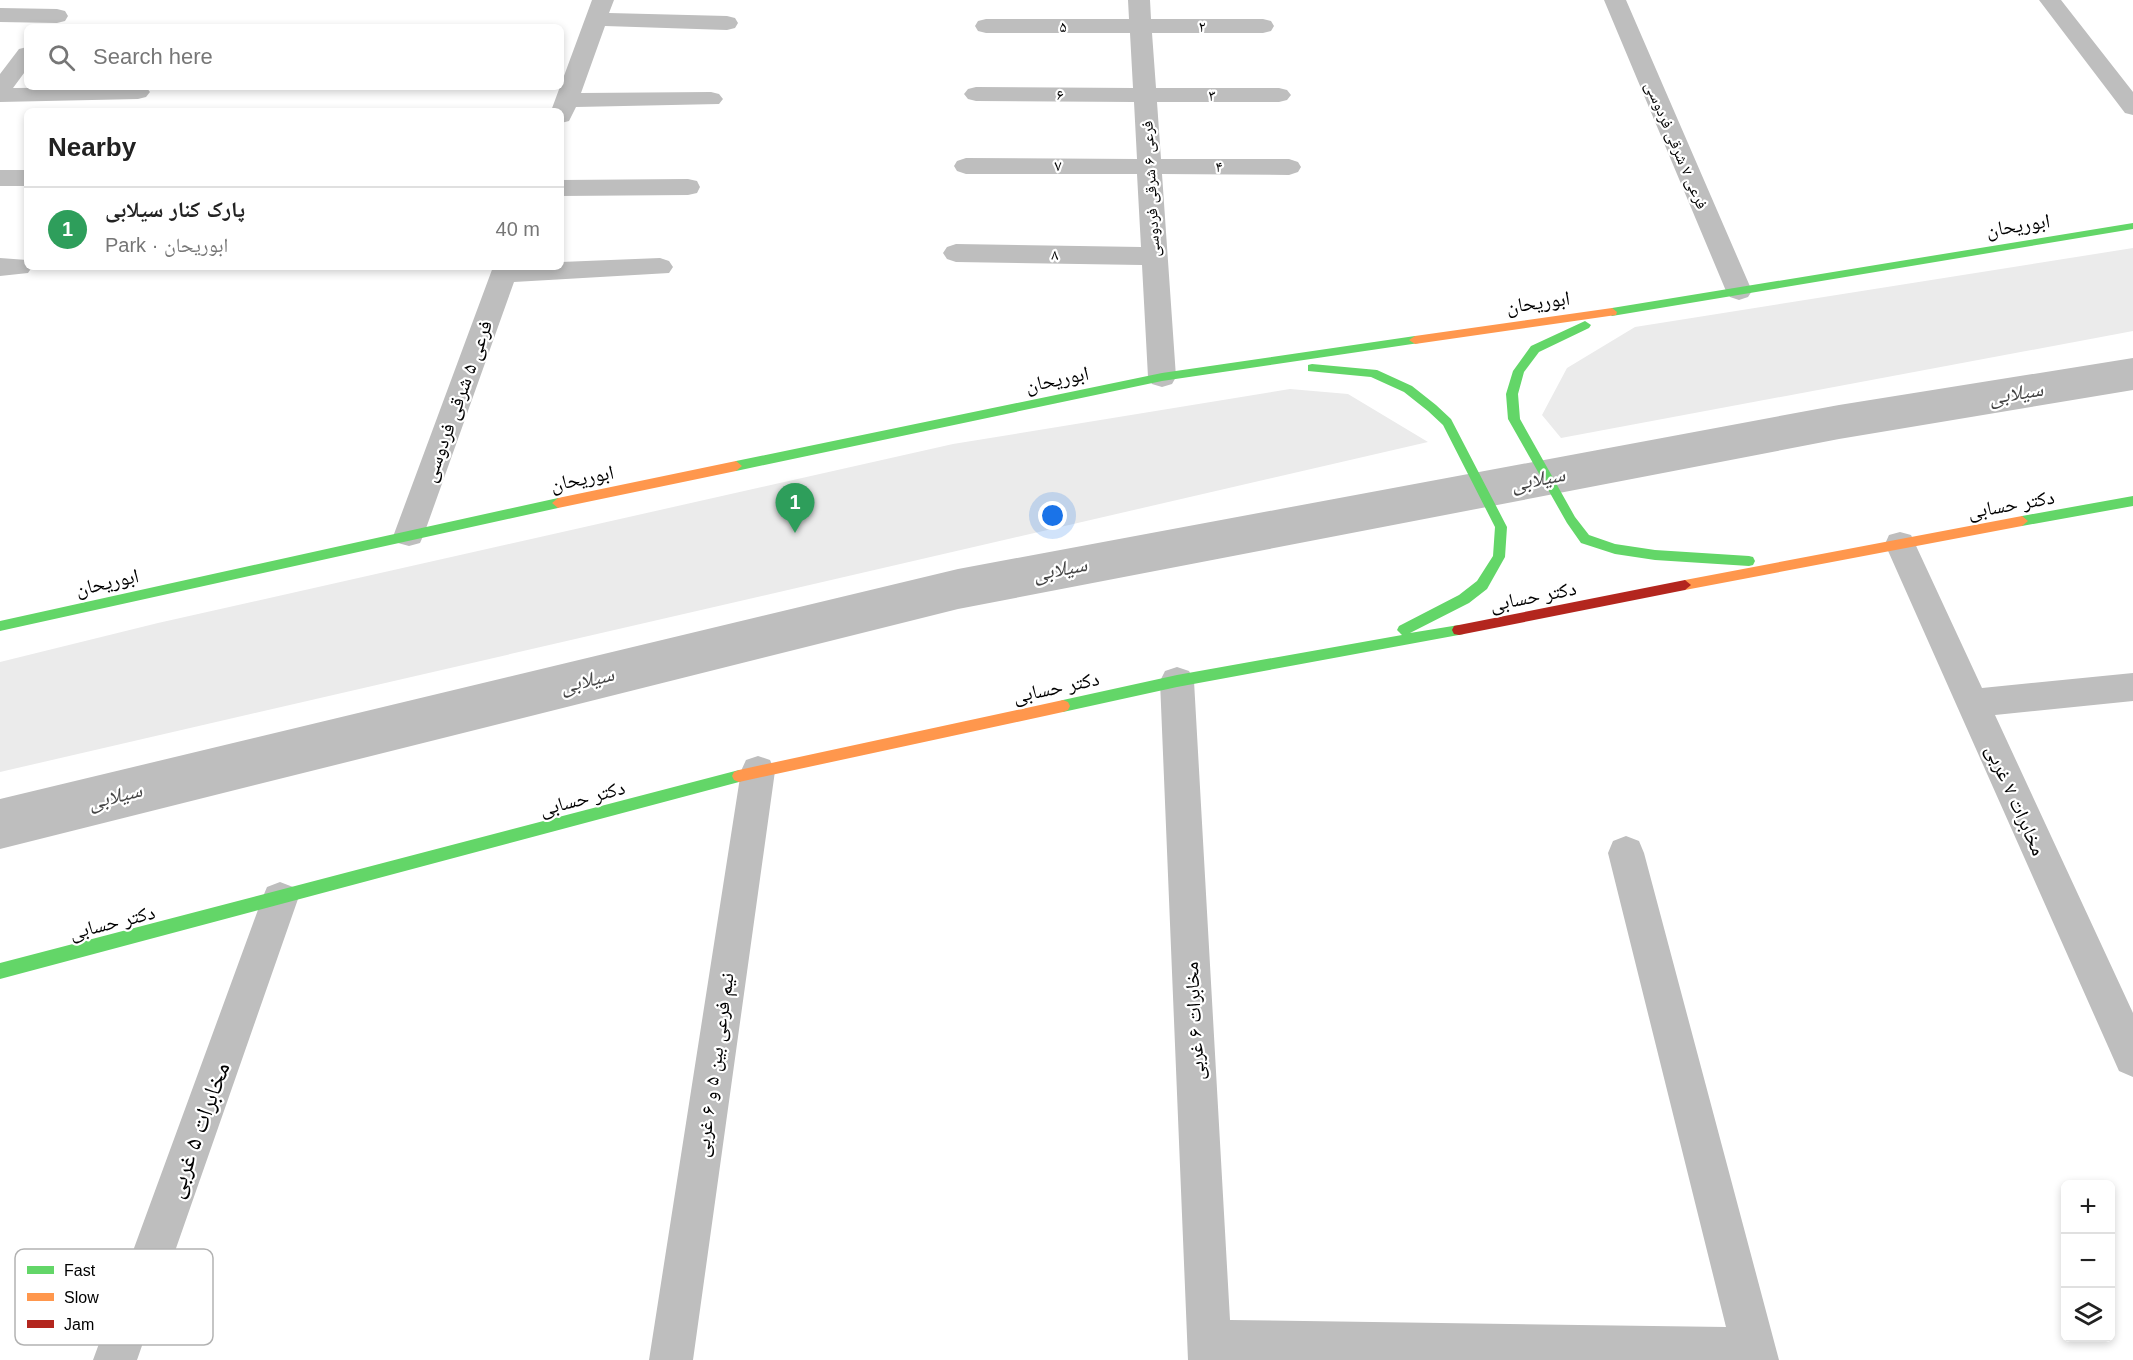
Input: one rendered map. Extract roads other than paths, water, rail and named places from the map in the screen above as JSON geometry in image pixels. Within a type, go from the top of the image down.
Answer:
[{"type":"main road","name":"ابوریحان","points":[[0,626],[409,534],[1162,377],[1739,291],[2133,226]]},
{"type":"main road","points":[[1616,310],[1535,349],[1524,361],[1515,381],[1512,407],[1514,419],[1571,520],[1585,539],[1615,549],[1655,555],[1795,563]]},
{"type":"main road","points":[[1254,363],[1373,374],[1408,389],[1447,422],[1501,527],[1499,557],[1482,585],[1464,599],[1371,648]]},
{"type":"main road","name":"دکتر حسابی","points":[[0,971],[280,899],[758,771],[1177,681],[1371,648],[1795,563],[2133,501]]},
{"type":"street","name":"فرعی ۶ شرقی فردوسی","points":[[1139,0],[1162,377]]},
{"type":"street","name":"فرعی ۷ شرقی فردوسی","points":[[1615,0],[1739,291]]},
{"type":"street","points":[[2050,0],[2133,108]]},
{"type":"street","points":[[711,99],[564,108],[600,9],[727,23]]},
{"type":"street","points":[[0,15],[58,14]]},
{"type":"street","name":"۵","points":[[986,26],[1141,26]]},
{"type":"street","name":"۲","points":[[1141,26],[1263,26]]},
{"type":"street","points":[[2,86],[24,58]]},
{"type":"street","points":[[2,86],[24,87]]},
{"type":"street","points":[[93,90],[138,92]]},
{"type":"street","name":"۶","points":[[976,94],[1145,94]]},
{"type":"street","name":"۳","points":[[1145,94],[1279,95]]},
{"type":"street","name":"۷","points":[[966,166],[1149,165]]},
{"type":"street","name":"۴","points":[[1149,165],[1289,167]]},
{"type":"street","points":[[0,178],[24,178]]},
{"type":"street","points":[[564,188],[688,187]]},
{"type":"street","name":"۸","points":[[956,253],[1155,256]]},
{"type":"street","points":[[564,269],[660,267]]},
{"type":"street","name":"فرعی ۵ شرقی فردوسی","points":[[409,534],[505,270]]},
{"type":"street","name":"مخابرات ۷ غربی","points":[[1900,544],[2133,1057]]},
{"type":"street","name":"مخابرات ۶ غربی","points":[[1177,681],[1210,1351]]},
{"type":"street","points":[[1972,703],[2133,687]]},
{"type":"street","name":"نیم فرعی بین ۵ و ۶ غربی","points":[[670,1360],[758,771]]},
{"type":"street","points":[[1210,1351],[1755,1355],[1626,853]]},
{"type":"street","name":"مخابرات ۵ غربی","points":[[155,1249],[280,899]]},
{"type":"street","name":"مخابرات ۵ غربی","points":[[115,1360],[120,1345]]},
{"type":"waterway","name":"سیلابی","points":[[0,824],[958,589],[1839,422],[2133,374]]},
{"type":"place","name":"پارک کنار سیلابی","points":[[795,533]]}]
